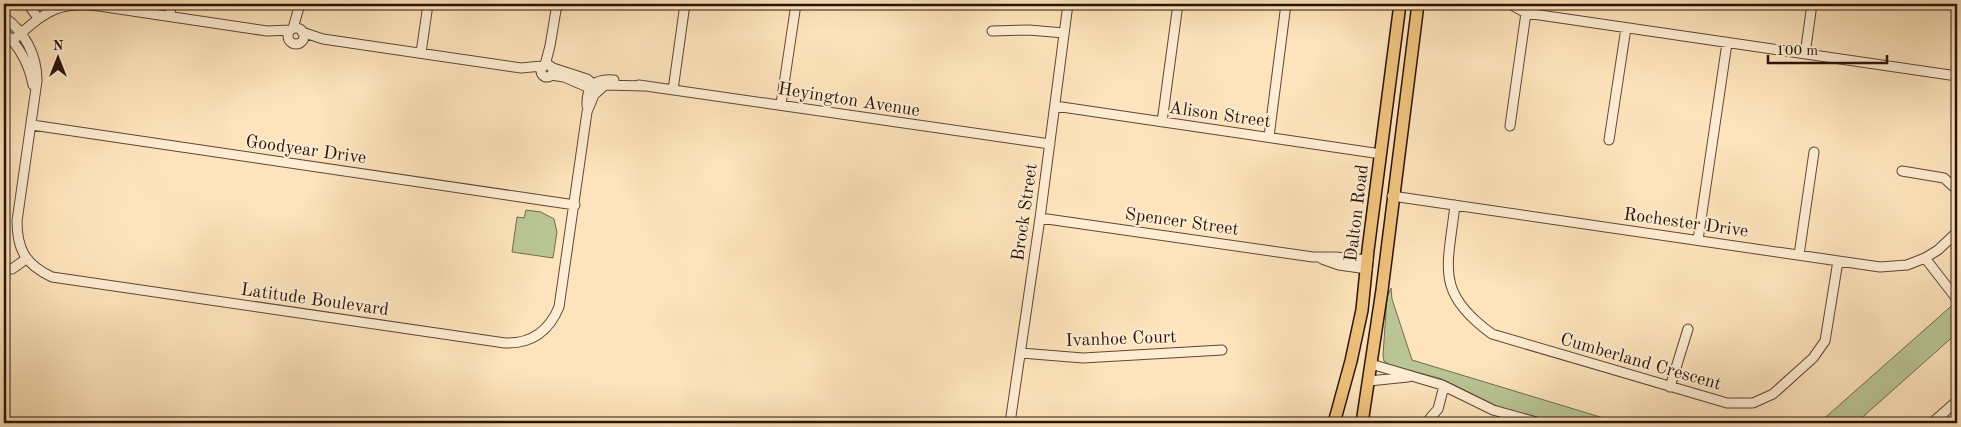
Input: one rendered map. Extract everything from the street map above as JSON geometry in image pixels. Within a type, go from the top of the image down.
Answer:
[{"type":"main road","name":"Dalton Road","points":[[1334,423],[1352,361],[1360,320],[1400,4]]},
{"type":"main road","name":"Dalton Road","points":[[1362,423],[1418,4]]},
{"type":"main road","name":"Spencer Street","points":[[1367,264],[1384,267]]},
{"type":"street","points":[[28,4],[38,18]]},
{"type":"street","points":[[13,40],[38,18],[55,8],[74,4],[267,31],[296,33],[323,39],[521,68],[547,69],[593,87]]},
{"type":"street","points":[[170,16],[171,4]]},
{"type":"street","points":[[421,53],[428,4]]},
{"type":"street","points":[[547,69],[557,4]]},
{"type":"street","points":[[672,90],[685,4]]},
{"type":"street","points":[[781,104],[796,4]]},
{"type":"street","name":"Brock Street","points":[[1010,423],[1040,218],[1068,4]]},
{"type":"street","points":[[1162,122],[1178,4]]},
{"type":"street","points":[[1269,137],[1286,4]]},
{"type":"street","points":[[1510,4],[1526,13],[1957,76]]},
{"type":"street","points":[[1805,54],[1812,4]]},
{"type":"street","points":[[296,33],[299,8]]},
{"type":"street","points":[[1510,126],[1526,13]]},
{"type":"street","points":[[4,17],[29,45],[37,68],[36,95],[17,221],[17,235],[26,259],[12,269],[4,269]]},
{"type":"street","points":[[1609,140],[1626,28]]},
{"type":"street","points":[[992,31],[1029,30],[1064,33]]},
{"type":"street","points":[[4,32],[13,40],[28,65],[36,95]]},
{"type":"street","points":[[1698,240],[1727,43]]},
{"type":"street","name":"Heyington Avenue","points":[[593,87],[601,88],[610,85],[644,86],[781,104],[1050,144]]},
{"type":"street","name":"Latitude Boulevard","points":[[26,259],[38,271],[52,278],[512,344],[525,342],[540,335],[553,320],[562,296],[587,112],[593,87]]},
{"type":"street","name":"Alison Street","points":[[1055,106],[1381,154]]},
{"type":"street","name":"Goodyear Drive","points":[[32,125],[575,205]]},
{"type":"street","points":[[1799,255],[1814,152]]},
{"type":"street","points":[[1902,171],[1944,178],[1957,190]]},
{"type":"street","name":"Rochester Drive","points":[[1392,196],[1838,261],[1895,267],[1925,258],[1938,250],[1957,232]]},
{"type":"street","name":"Cumberland Crescent","points":[[1455,205],[1447,265],[1451,288],[1458,304],[1474,321],[1492,334],[1727,403],[1753,403],[1773,394],[1813,358],[1825,341],[1838,261]]},
{"type":"street","name":"Spencer Street","points":[[1040,218],[1320,258],[1336,257],[1367,264]]},
{"type":"street","points":[[1925,258],[1956,298]]},
{"type":"street","points":[[1670,387],[1688,329]]},
{"type":"street","name":"Ivanhoe Court","points":[[1021,353],[1083,358],[1222,350]]},
{"type":"street","points":[[1371,364],[1444,386],[1493,410],[1540,423]]},
{"type":"street","points":[[1369,381],[1413,377]]},
{"type":"street","points":[[1426,423],[1438,409],[1444,386]]},
{"type":"street","points":[[1932,423],[1957,400]]},
{"type":"green space","points":[[526,210],[541,212],[554,219],[557,232],[553,258],[512,252],[517,217],[524,218]]},
{"type":"green space","points":[[1391,288],[1392,299],[1412,360],[1620,423],[1557,423],[1503,409],[1442,379],[1390,365],[1384,361],[1383,355],[1387,297]]},
{"type":"green space","points":[[1957,301],[1957,333],[1856,423],[1819,423]]}]
